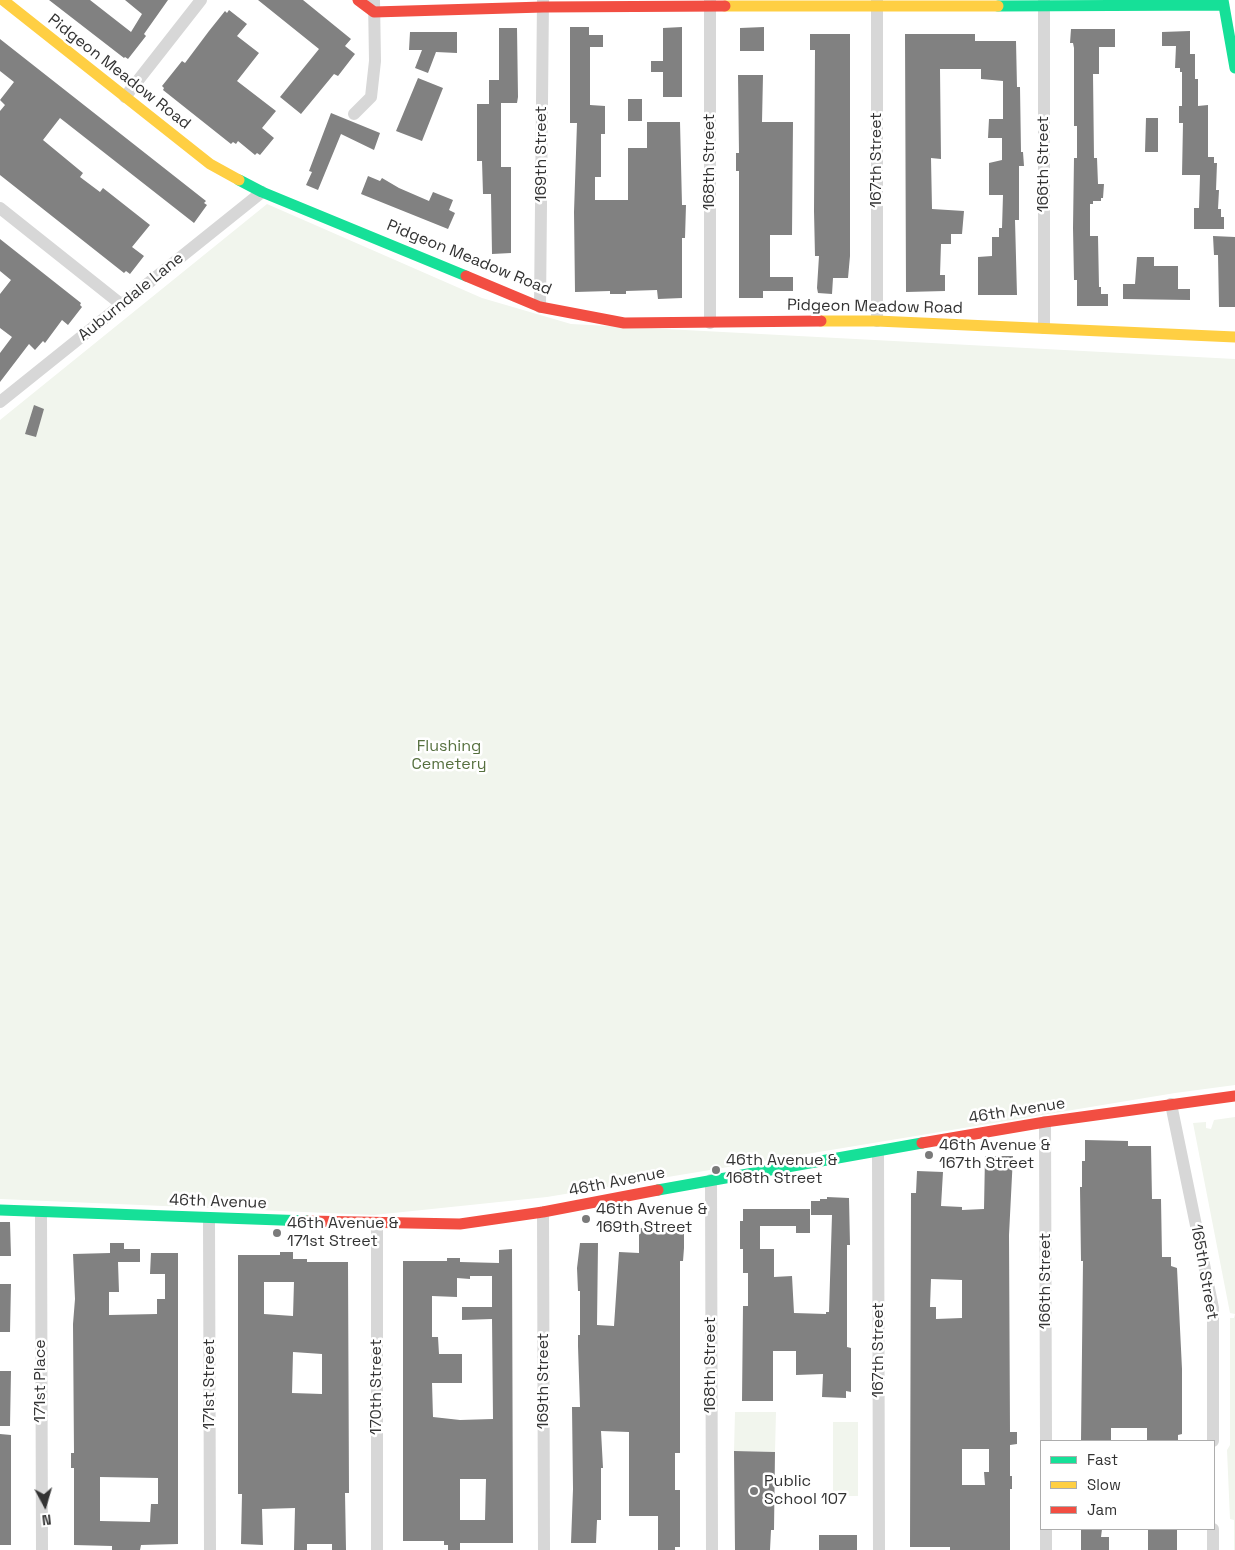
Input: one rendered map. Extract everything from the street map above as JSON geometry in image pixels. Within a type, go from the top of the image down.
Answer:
[{"type":"street","points":[[125,97],[201,0]]},
{"type":"street","points":[[358,0],[374,6],[710,3],[1223,3],[1235,68]]},
{"type":"street","name":"Pidgeon Meadow Road","points":[[7,1],[210,164],[262,192],[540,307],[624,323],[877,321],[1235,336]]},
{"type":"street","name":"168th Street","points":[[710,3],[710,323]]},
{"type":"street","name":"167th Street","points":[[877,3],[877,321]]},
{"type":"street","name":"166th Street","points":[[1044,3],[1044,328]]},
{"type":"street","name":"169th Street","points":[[540,307],[543,4]]},
{"type":"street","points":[[354,114],[371,97],[374,61],[374,6]]},
{"type":"street","name":"Auburndale Lane","points":[[0,402],[262,192]]},
{"type":"street","points":[[0,208],[122,305]]},
{"type":"street","name":"46th Avenue","points":[[0,1210],[377,1224],[460,1224],[543,1212],[711,1180],[1045,1122],[1235,1096]]},
{"type":"street","name":"165th Street","points":[[1171,1104],[1213,1308],[1214,1440]]},
{"type":"street","name":"166th Street","points":[[1045,1122],[1046,1440]]},
{"type":"street","name":"167th Street","points":[[878,1151],[879,1550]]},
{"type":"street","name":"168th Street","points":[[711,1180],[712,1550]]},
{"type":"street","name":"171st Place","points":[[41,1212],[42,1550]]},
{"type":"street","name":"169th Street","points":[[543,1212],[544,1550]]},
{"type":"street","name":"171st Street","points":[[209,1218],[210,1550]]},
{"type":"street","name":"170th Street","points":[[377,1224],[377,1550]]},
{"type":"street","points":[[1046,1530],[1046,1550]]},
{"type":"street","points":[[1214,1530],[1214,1550]]},
{"type":"green space","name":"Flushing Cemetery","points":[[267,204],[482,298],[571,324],[1235,359],[1235,1085],[1175,1093],[547,1197],[374,1215],[0,1199],[0,420]]},
{"type":"green space","points":[[1235,1117],[1235,1314],[1230,1313],[1193,1123],[1206,1122],[1206,1128],[1211,1129],[1214,1120]]},
{"type":"green space","points":[[1235,1314],[1234,1550],[1234,1520],[1230,1519],[1227,1450],[1230,1445],[1230,1318],[1234,1318]]},
{"type":"green space","points":[[735,1412],[776,1412],[775,1452],[734,1451]]},
{"type":"green space","points":[[833,1422],[858,1422],[858,1496],[833,1496]]},
{"type":"building","points":[[49,0],[90,0],[131,32],[142,14],[125,0],[168,0],[144,34],[146,36],[128,59],[124,58]]},
{"type":"building","points":[[258,0],[303,0],[351,39],[345,46],[355,54],[338,76],[334,74],[301,114],[280,97],[319,49]]},
{"type":"building","points":[[229,10],[247,24],[237,36],[259,53],[237,81],[276,111],[262,128],[274,138],[260,155],[257,153],[255,155],[238,141],[236,144],[233,142],[231,144],[163,90],[162,86],[182,61],[185,63],[225,11],[227,13]]},
{"type":"building","points":[[570,27],[589,27],[589,35],[603,35],[603,47],[590,47],[590,105],[605,106],[605,134],[601,134],[601,177],[595,177],[595,200],[628,200],[628,148],[647,148],[647,122],[680,122],[682,205],[686,205],[685,238],[682,238],[682,298],[658,299],[657,290],[626,291],[626,294],[610,294],[610,291],[575,292],[574,212],[577,123],[570,123]]},
{"type":"building","points":[[682,27],[682,97],[663,97],[663,72],[651,72],[651,61],[663,61],[663,28]]},
{"type":"building","points":[[764,27],[764,51],[740,51],[740,28]]},
{"type":"building","points":[[499,28],[517,28],[518,97],[517,103],[501,103],[501,167],[511,167],[511,253],[492,254],[491,194],[483,194],[482,161],[477,161],[477,104],[489,104],[489,80],[499,80]]},
{"type":"building","points":[[1071,29],[1115,29],[1115,47],[1099,47],[1099,74],[1093,74],[1094,158],[1097,158],[1098,184],[1104,184],[1101,201],[1093,201],[1093,204],[1090,204],[1090,236],[1098,236],[1099,287],[1101,287],[1101,294],[1108,294],[1108,306],[1077,306],[1077,280],[1074,280],[1073,228],[1074,158],[1077,158],[1077,126],[1074,126],[1074,48],[1073,43],[1070,43]]},
{"type":"building","points":[[1190,31],[1190,54],[1195,54],[1195,79],[1198,79],[1198,106],[1208,105],[1208,157],[1214,157],[1214,163],[1217,163],[1216,190],[1219,190],[1218,209],[1221,209],[1221,217],[1224,217],[1224,229],[1194,229],[1194,208],[1199,208],[1200,175],[1182,175],[1183,123],[1179,123],[1179,106],[1182,106],[1182,72],[1180,72],[1180,68],[1175,68],[1176,46],[1162,46],[1162,32]]},
{"type":"building","points":[[410,32],[457,32],[457,53],[436,52],[428,73],[415,68],[422,50],[409,50]]},
{"type":"building","points":[[810,34],[850,34],[850,256],[848,278],[833,278],[832,294],[818,293],[817,288],[819,256],[815,256],[814,211],[815,50],[810,50]]},
{"type":"building","points":[[905,34],[975,34],[975,41],[1016,41],[1017,87],[1020,87],[1021,152],[1023,152],[1024,166],[1019,166],[1019,220],[1015,220],[1017,295],[978,295],[978,257],[992,256],[992,237],[999,237],[999,228],[1002,228],[1003,195],[989,195],[989,163],[1002,160],[1002,138],[988,138],[989,119],[1003,119],[1003,81],[981,79],[981,69],[940,69],[941,159],[931,158],[932,209],[964,211],[962,234],[951,234],[951,244],[941,244],[940,275],[945,275],[945,291],[906,292]]},
{"type":"building","points":[[0,39],[206,201],[204,203],[207,205],[194,223],[60,118],[43,140],[83,173],[80,177],[100,192],[103,188],[150,225],[132,247],[144,256],[130,274],[126,271],[124,273],[0,175],[0,111],[5,105],[0,100],[14,82],[0,71]]},
{"type":"building","points":[[738,75],[763,75],[762,122],[793,122],[792,235],[770,235],[770,277],[793,277],[793,291],[763,291],[763,298],[739,298],[739,171],[736,171],[736,153],[739,153]]},
{"type":"building","points":[[418,78],[443,88],[422,141],[396,131]]},
{"type":"building","points":[[628,99],[642,99],[642,121],[628,121]]},
{"type":"building","points":[[331,113],[380,133],[374,150],[341,134],[318,190],[306,185],[312,172],[309,171]]},
{"type":"building","points":[[1146,118],[1158,118],[1158,152],[1145,152]]},
{"type":"building","points":[[368,176],[380,181],[382,178],[399,188],[429,201],[433,192],[453,200],[449,210],[455,213],[448,229],[361,194]]},
{"type":"building","points":[[1213,236],[1235,237],[1235,307],[1219,307],[1218,255],[1214,255]]},
{"type":"building","points":[[0,239],[81,303],[82,307],[68,325],[62,320],[45,343],[43,341],[35,350],[29,344],[0,382],[0,353],[12,337],[0,328],[0,294],[11,280],[0,271]]},
{"type":"building","points":[[1137,257],[1154,257],[1154,266],[1178,266],[1178,289],[1190,289],[1190,300],[1123,299],[1123,284],[1135,284]]},
{"type":"building","points":[[34,405],[44,409],[36,437],[25,434]]},
{"type":"building","points":[[1085,1140],[1128,1141],[1128,1146],[1151,1146],[1152,1199],[1161,1199],[1162,1257],[1171,1257],[1171,1266],[1177,1268],[1182,1369],[1182,1434],[1178,1435],[1178,1440],[1147,1440],[1147,1428],[1111,1428],[1111,1440],[1081,1440],[1083,1261],[1081,1261],[1080,1187],[1082,1187],[1082,1161],[1085,1161]]},
{"type":"building","points":[[985,1156],[1013,1156],[1009,1235],[1010,1432],[1017,1432],[1017,1444],[1010,1445],[1012,1489],[1010,1489],[1010,1550],[950,1550],[950,1547],[910,1547],[911,1193],[916,1193],[917,1171],[943,1172],[941,1206],[962,1207],[962,1210],[984,1209]],"holes":[[[931,1279],[962,1280],[962,1318],[936,1319],[936,1307],[930,1307]],[[962,1449],[989,1449],[989,1472],[984,1472],[985,1485],[962,1485]]]},
{"type":"building","points":[[827,1197],[849,1198],[850,1245],[847,1245],[847,1347],[851,1348],[851,1392],[846,1391],[846,1398],[822,1397],[823,1374],[796,1375],[796,1351],[773,1351],[773,1401],[742,1401],[743,1306],[748,1306],[748,1273],[743,1273],[743,1249],[740,1249],[740,1221],[743,1221],[743,1209],[810,1209],[810,1233],[796,1233],[796,1226],[760,1226],[760,1249],[774,1249],[774,1277],[792,1276],[794,1313],[826,1314],[826,1312],[829,1312],[832,1215],[811,1215],[811,1201],[820,1201],[820,1199],[827,1199]]},
{"type":"building","points":[[0,1222],[10,1222],[11,1256],[0,1256]]},
{"type":"building","points":[[667,1225],[684,1225],[683,1261],[680,1261],[680,1453],[675,1453],[675,1490],[680,1490],[680,1547],[675,1547],[675,1550],[658,1550],[658,1516],[629,1516],[629,1432],[601,1431],[603,1468],[601,1468],[601,1520],[597,1520],[596,1543],[571,1543],[573,1489],[572,1407],[580,1407],[578,1335],[580,1335],[580,1291],[578,1291],[577,1268],[580,1243],[598,1243],[597,1325],[614,1326],[619,1252],[639,1253],[639,1228],[667,1228]]},
{"type":"building","points":[[110,1243],[124,1243],[124,1249],[140,1249],[140,1262],[118,1262],[119,1292],[109,1292],[109,1315],[157,1314],[157,1299],[165,1299],[165,1274],[150,1274],[151,1253],[178,1253],[178,1544],[141,1545],[140,1550],[112,1550],[112,1546],[74,1545],[74,1468],[71,1468],[71,1453],[74,1453],[73,1324],[75,1299],[73,1254],[110,1253]],"holes":[[[100,1477],[158,1478],[158,1504],[151,1504],[150,1522],[100,1521]]]},
{"type":"building","points":[[512,1249],[513,1543],[460,1543],[460,1550],[448,1550],[448,1545],[444,1545],[444,1541],[403,1541],[403,1261],[447,1261],[447,1258],[460,1258],[460,1262],[499,1263],[499,1250]],"holes":[[[470,1276],[492,1276],[492,1307],[462,1307],[462,1320],[492,1319],[493,1419],[460,1420],[433,1417],[432,1383],[462,1383],[462,1354],[439,1354],[438,1337],[432,1337],[432,1296],[457,1297],[457,1278],[470,1279]],[[460,1479],[486,1479],[485,1520],[460,1520]]]},
{"type":"building","points":[[280,1252],[293,1252],[293,1259],[307,1259],[307,1262],[348,1262],[349,1493],[345,1493],[346,1550],[332,1550],[332,1544],[307,1544],[307,1550],[294,1550],[295,1508],[262,1509],[263,1545],[241,1544],[242,1494],[238,1494],[238,1255],[280,1255]],"holes":[[[264,1282],[294,1282],[293,1316],[264,1314]],[[293,1352],[322,1354],[322,1394],[292,1393]]]},
{"type":"building","points":[[0,1284],[11,1284],[10,1332],[0,1332]]},
{"type":"building","points":[[0,1371],[11,1371],[10,1426],[0,1426]]},
{"type":"building","points":[[0,1434],[11,1435],[11,1545],[0,1545]]},
{"type":"building","name":"Public School 107","points":[[734,1451],[775,1452],[774,1530],[771,1530],[770,1550],[735,1550]]},
{"type":"building","points":[[1081,1530],[1102,1530],[1101,1537],[1109,1537],[1109,1550],[1081,1550]]},
{"type":"building","points":[[1148,1530],[1177,1530],[1177,1550],[1148,1550]]},
{"type":"building","name":"Public School 107","points":[[819,1535],[857,1535],[857,1550],[819,1550]]},
{"type":"traffic: fast","points":[[1223,0],[1235,68]]},
{"type":"traffic: fast","points":[[998,6],[1224,5]]},
{"type":"traffic: fast","points":[[239,180],[262,192],[466,276]]},
{"type":"traffic: fast","points":[[658,1190],[922,1143]]},
{"type":"traffic: fast","points":[[0,1210],[308,1221]]},
{"type":"traffic: slow","points":[[3,0],[210,164],[239,180]]},
{"type":"traffic: slow","points":[[725,6],[998,6]]},
{"type":"traffic: slow","points":[[821,321],[877,321],[1235,337]]},
{"type":"traffic: jam","points":[[358,0],[374,12],[543,7],[725,6]]},
{"type":"traffic: jam","points":[[466,276],[540,307],[624,323],[821,321]]},
{"type":"traffic: jam","points":[[922,1143],[1045,1122],[1235,1096]]},
{"type":"traffic: jam","points":[[308,1221],[460,1224],[543,1212],[658,1190]]},
{"type":"place","name":"46th Avenue & 167th Street","points":[[929,1155]]},
{"type":"place","name":"46th Avenue & 168th Street","points":[[716,1170]]},
{"type":"place","name":"46th Avenue & 169th Street","points":[[586,1219]]},
{"type":"place","name":"46th Avenue & 171st Street","points":[[277,1233]]},
{"type":"place","name":"Public School 107","points":[[754,1491]]}]
